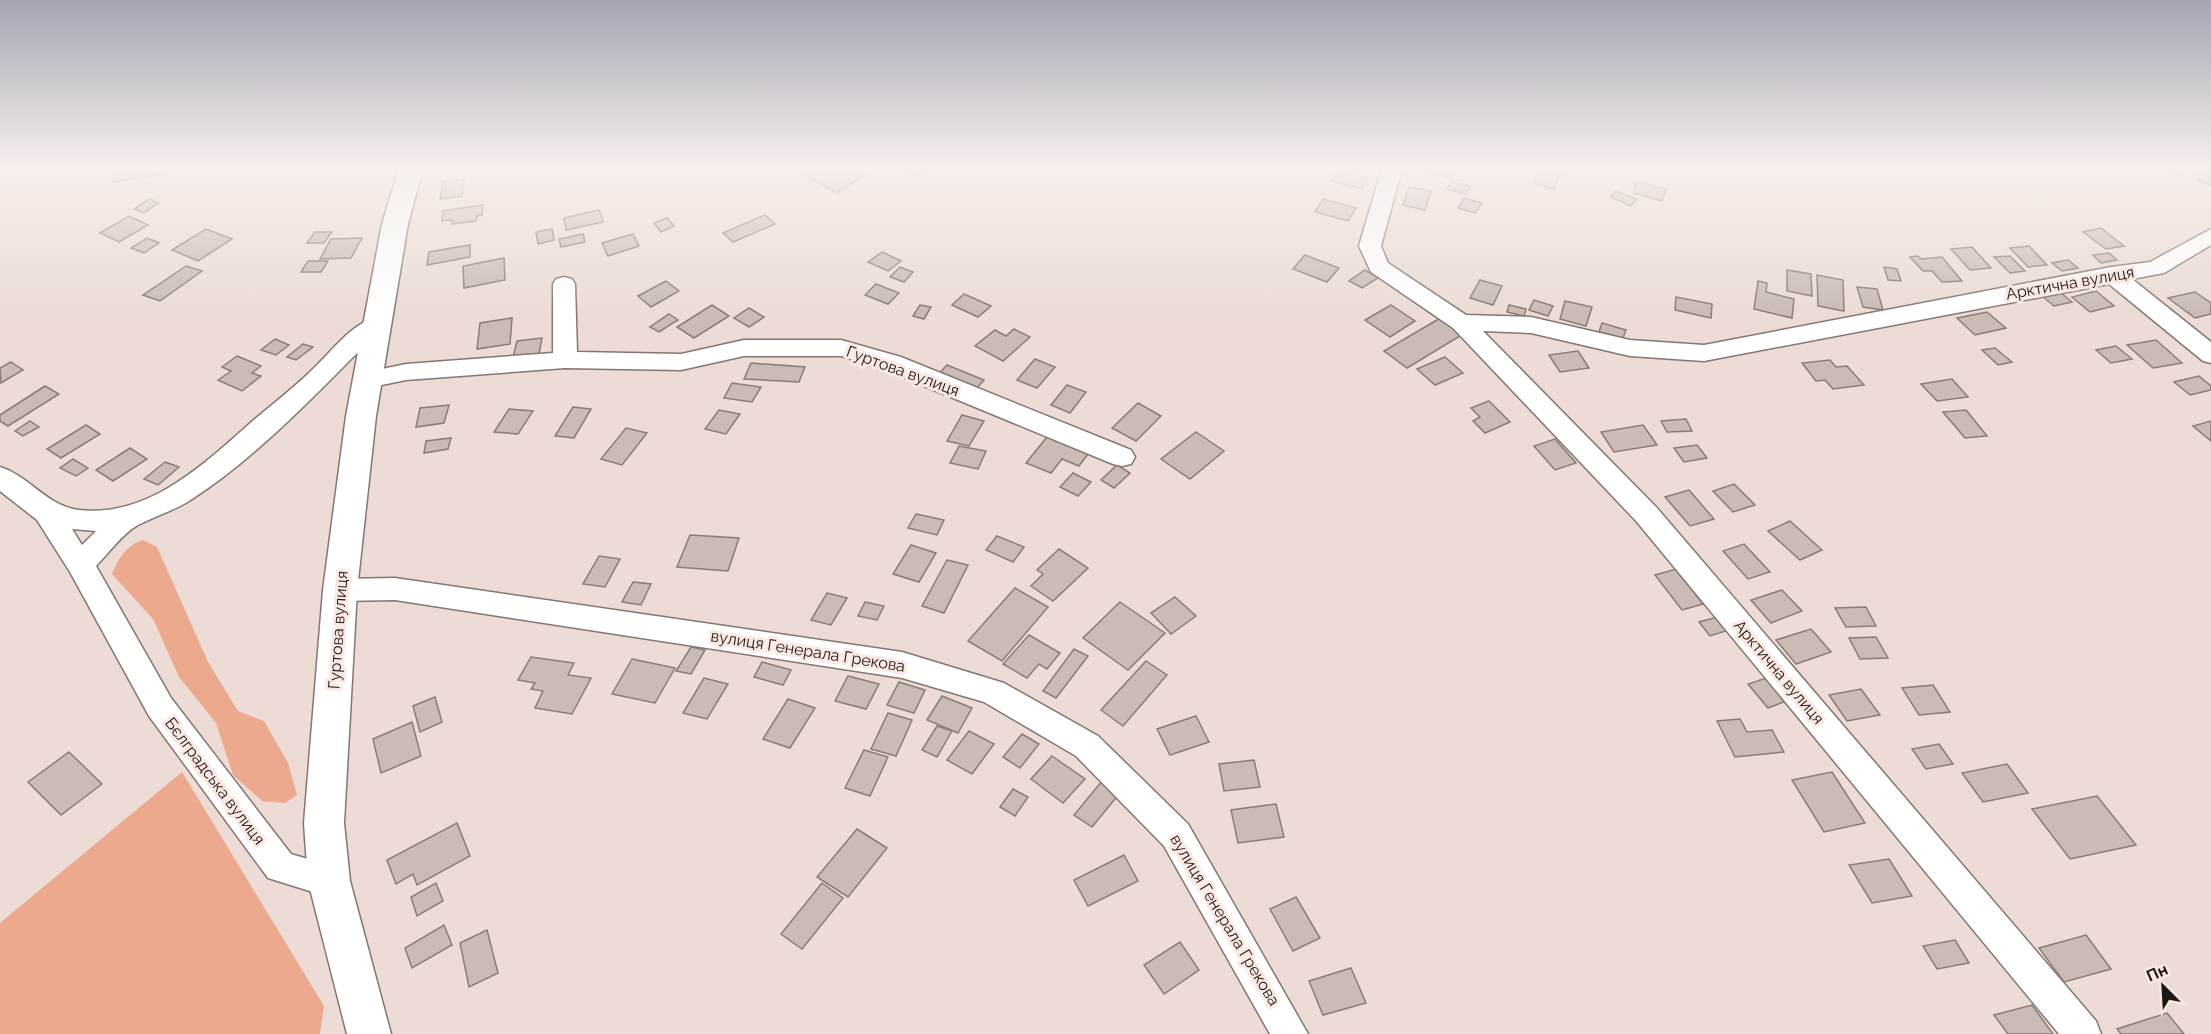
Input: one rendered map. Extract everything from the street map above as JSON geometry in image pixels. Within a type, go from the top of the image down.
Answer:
[{"type":"street","name":"Гуртова вулиця","points":[[329,881],[324,823],[339,590],[376,325],[397,216]]},
{"type":"street","name":"Арктична вулиця","points":[[1378,216],[1370,246],[1379,267],[1461,323],[1647,515],[2083,1034]]},
{"type":"street","name":"Арктична вулиця","points":[[1461,323],[1531,326],[1630,348],[1704,353],[2111,274],[2156,268],[2211,236]]},
{"type":"street","points":[[2111,274],[2211,355]]},
{"type":"street","points":[[564,284],[565,360]]},
{"type":"street","name":"Бєлградська вулиця","points":[[0,477],[47,513],[68,520],[96,522],[128,517],[157,508],[184,494],[207,477],[321,375],[359,336],[376,325]]},
{"type":"street","name":"Гуртова вулиця","points":[[368,380],[406,372],[565,360],[681,362],[744,348],[841,348],[892,363],[1122,457]]},
{"type":"street","name":"Бєлградська вулиця","points":[[47,513],[80,564],[160,707],[280,867],[329,881]]},
{"type":"street","points":[[80,564],[128,517]]},
{"type":"street","name":"вулиця Генерала Грекова","points":[[339,590],[395,589],[902,665],[993,692],[1087,746],[1176,835],[1290,1034]]},
{"type":"street","points":[[329,881],[369,1034]]},
{"type":"shaded area","points":[[143,540],[157,547],[208,662],[238,711],[264,721],[288,763],[297,795],[285,803],[262,801],[233,775],[216,723],[179,677],[153,619],[112,574],[124,553],[132,545]]},
{"type":"shaded area","points":[[182,772],[324,1006],[320,1034],[0,1034],[0,923]]},
{"type":"building","points":[[129,216],[148,225],[119,242],[100,233]]},
{"type":"building","points":[[442,216],[477,216],[476,221],[452,224],[452,220],[442,221]]},
{"type":"building","points":[[601,216],[603,222],[566,230],[564,218]]},
{"type":"building","points":[[762,216],[766,216],[775,224],[733,242],[723,233]]},
{"type":"building","points":[[1331,216],[1351,216],[1348,221]]},
{"type":"building","points":[[667,218],[674,226],[661,232],[654,223]]},
{"type":"building","points":[[2101,228],[2124,246],[2106,249],[2083,232]]},
{"type":"building","points":[[206,229],[232,239],[198,261],[172,250]]},
{"type":"building","points":[[552,229],[554,240],[538,244],[536,232]]},
{"type":"building","points":[[315,232],[332,232],[324,243],[307,243]]},
{"type":"building","points":[[583,234],[585,242],[561,247],[559,239]]},
{"type":"building","points":[[633,234],[639,246],[608,256],[602,243]]},
{"type":"building","points":[[147,238],[159,243],[144,253],[131,248]]},
{"type":"building","points":[[362,238],[351,258],[320,259],[331,239]]},
{"type":"building","points":[[470,245],[470,257],[427,265],[429,252]]},
{"type":"building","points":[[2029,246],[2047,265],[2028,267],[2010,248]]},
{"type":"building","points":[[1972,247],[1991,268],[1970,270],[1951,249]]},
{"type":"building","points":[[882,252],[901,261],[888,271],[868,262]]},
{"type":"building","points":[[2109,253],[2117,260],[2101,263],[2093,255]]},
{"type":"building","points":[[1305,255],[1339,268],[1327,282],[1293,269]]},
{"type":"building","points":[[1918,256],[1921,259],[1942,257],[1962,281],[1942,282],[1932,271],[1923,271],[1910,257]]},
{"type":"building","points":[[2010,256],[2025,271],[2010,273],[1994,257]]},
{"type":"building","points":[[504,258],[505,280],[464,288],[463,266]]},
{"type":"building","points":[[2068,260],[2078,268],[2062,271],[2052,263]]},
{"type":"building","points":[[308,261],[328,261],[321,272],[301,272]]},
{"type":"building","points":[[186,266],[202,271],[160,301],[143,295]]},
{"type":"building","points":[[900,267],[913,272],[904,282],[890,277]]},
{"type":"building","points":[[1884,267],[1897,269],[1901,281],[1888,280]]},
{"type":"building","points":[[1365,270],[1378,278],[1362,288],[1349,281]]},
{"type":"building","points":[[1787,270],[1811,274],[1812,296],[1787,291]]},
{"type":"building","points":[[1817,275],[1843,280],[1844,311],[1818,306]]},
{"type":"building","points":[[1480,280],[1502,286],[1493,305],[1470,298]]},
{"type":"building","points":[[666,281],[679,291],[651,307],[638,296]]},
{"type":"building","points":[[1758,281],[1767,283],[1766,292],[1794,299],[1792,318],[1754,309]]},
{"type":"building","points":[[876,284],[899,293],[888,304],[865,295]]},
{"type":"building","points":[[1857,287],[1877,289],[1883,310],[1863,307]]},
{"type":"building","points":[[2096,291],[2114,306],[2090,312],[2072,297]]},
{"type":"building","points":[[2060,292],[2072,302],[2054,306],[2042,296]]},
{"type":"building","points":[[2195,292],[2211,303],[2211,314],[2195,318],[2168,298]]},
{"type":"building","points":[[964,294],[991,306],[978,317],[952,305]]},
{"type":"building","points":[[1676,297],[1712,304],[1711,318],[1675,310]]},
{"type":"building","points":[[1534,300],[1553,306],[1548,316],[1529,310]]},
{"type":"building","points":[[1565,301],[1592,307],[1586,326],[1560,319]]},
{"type":"building","points":[[712,305],[729,316],[694,338],[677,327]]},
{"type":"building","points":[[920,305],[931,307],[924,319],[913,316]]},
{"type":"building","points":[[1391,305],[1415,321],[1390,337],[1365,320]]},
{"type":"building","points":[[1509,305],[1526,309],[1524,316],[1507,312]]},
{"type":"building","points":[[749,308],[764,317],[749,327],[734,318]]},
{"type":"building","points":[[1987,312],[2006,328],[1975,335],[1957,318]]},
{"type":"building","points":[[669,314],[678,320],[659,332],[650,327]]},
{"type":"building","points":[[1442,317],[1465,333],[1407,368],[1384,351]]},
{"type":"building","points":[[512,318],[510,344],[477,349],[480,323]]},
{"type":"building","points":[[1602,323],[1626,330],[1623,338],[1599,332]]},
{"type":"building","points":[[1014,329],[1030,337],[1003,361],[975,346],[995,330],[1006,336]]},
{"type":"building","points":[[542,338],[539,354],[513,357],[517,341]]},
{"type":"building","points":[[275,339],[289,345],[276,355],[261,350]]},
{"type":"building","points":[[2156,340],[2182,363],[2153,368],[2127,345]]},
{"type":"building","points":[[303,344],[313,347],[296,360],[287,357]]},
{"type":"building","points":[[2116,346],[2132,359],[2111,363],[2096,350]]},
{"type":"building","points":[[1995,348],[2012,362],[1998,365],[1982,350]]},
{"type":"building","points":[[1578,351],[1589,368],[1560,372],[1549,355]]},
{"type":"building","points":[[237,356],[261,366],[252,373],[261,376],[242,391],[218,380],[231,371],[222,367]]},
{"type":"building","points":[[1445,357],[1463,373],[1435,385],[1417,369]]},
{"type":"building","points":[[1035,359],[1055,367],[1037,388],[1017,380]]},
{"type":"building","points":[[1830,360],[1836,367],[1847,366],[1864,385],[1833,389],[1825,380],[1816,381],[1802,363]]},
{"type":"building","points":[[11,362],[23,370],[1,383],[0,368]]},
{"type":"building","points":[[751,363],[805,367],[799,382],[744,379]]},
{"type":"building","points":[[947,365],[984,380],[973,392],[936,377]]},
{"type":"building","points":[[2199,376],[2211,386],[2211,390],[2190,395],[2174,382]]},
{"type":"building","points":[[1952,379],[1968,397],[1937,401],[1921,384]]},
{"type":"building","points":[[732,383],[761,387],[752,402],[724,398]]},
{"type":"building","points":[[1067,385],[1086,392],[1070,413],[1051,405]]},
{"type":"building","points":[[45,386],[59,394],[8,426],[0,421],[0,415]]},
{"type":"building","points":[[1489,401],[1510,422],[1485,433],[1473,421],[1480,417],[1471,408]]},
{"type":"building","points":[[1138,403],[1161,416],[1136,441],[1112,428]]},
{"type":"building","points":[[449,405],[444,423],[416,427],[420,408]]},
{"type":"building","points":[[573,407],[591,409],[574,438],[555,436]]},
{"type":"building","points":[[509,409],[533,411],[518,434],[494,432]]},
{"type":"building","points":[[719,410],[740,414],[726,434],[705,429]]},
{"type":"building","points":[[1966,410],[1987,436],[1965,438],[1943,412]]},
{"type":"building","points":[[962,415],[984,421],[969,446],[947,441]]},
{"type":"building","points":[[1686,419],[1692,431],[1667,432],[1661,421]]},
{"type":"building","points":[[30,421],[39,427],[23,436],[15,431]]},
{"type":"building","points":[[2211,421],[2211,441],[2193,426]]},
{"type":"building","points":[[86,425],[100,434],[61,458],[47,449]]},
{"type":"building","points":[[1643,425],[1657,445],[1614,452],[1601,432]]},
{"type":"building","points":[[626,428],[647,433],[622,465],[601,459]]},
{"type":"building","points":[[1196,432],[1224,451],[1190,479],[1161,459]]},
{"type":"building","points":[[1047,437],[1088,454],[1079,466],[1062,459],[1051,473],[1026,463]]},
{"type":"building","points":[[451,438],[448,449],[424,453],[426,441]]},
{"type":"building","points":[[1555,439],[1576,463],[1555,470],[1534,446]]},
{"type":"building","points":[[1697,445],[1707,458],[1684,462],[1674,448]]},
{"type":"building","points":[[959,446],[986,451],[978,469],[950,463]]},
{"type":"building","points":[[130,448],[147,459],[113,481],[96,470]]},
{"type":"building","points":[[73,459],[88,468],[76,476],[60,468]]},
{"type":"building","points":[[165,462],[179,467],[158,485],[144,479]]},
{"type":"building","points":[[1117,465],[1130,473],[1114,488],[1101,480]]},
{"type":"building","points":[[1073,473],[1091,482],[1078,496],[1060,487]]},
{"type":"building","points":[[1734,484],[1755,505],[1733,512],[1713,491]]},
{"type":"building","points":[[1689,490],[1714,519],[1690,526],[1665,497]]},
{"type":"building","points":[[916,514],[944,520],[937,535],[908,528]]},
{"type":"building","points":[[1790,521],[1822,550],[1800,560],[1768,531]]},
{"type":"building","points":[[690,535],[739,538],[728,571],[677,567]]},
{"type":"building","points":[[997,536],[1024,547],[1013,562],[986,550]]},
{"type":"building","points":[[1744,544],[1770,572],[1748,579],[1723,551]]},
{"type":"building","points":[[911,545],[936,553],[919,582],[893,574]]},
{"type":"building","points":[[1059,549],[1088,568],[1053,601],[1031,586],[1043,574],[1037,570]]},
{"type":"building","points":[[599,556],[620,559],[605,587],[583,584]]},
{"type":"building","points":[[947,560],[968,565],[944,613],[922,606]]},
{"type":"building","points":[[1676,569],[1703,604],[1682,610],[1655,575]]},
{"type":"building","points":[[633,582],[651,584],[641,605],[622,602]]},
{"type":"building","points":[[1015,588],[1048,607],[1002,661],[968,641]]},
{"type":"building","points":[[1782,590],[1802,611],[1771,623],[1751,600]]},
{"type":"building","points":[[827,593],[847,598],[831,625],[811,620]]},
{"type":"building","points":[[1175,597],[1196,616],[1171,634],[1151,613]]},
{"type":"building","points":[[865,602],[884,606],[877,620],[858,616]]},
{"type":"building","points":[[1120,602],[1165,633],[1128,670],[1083,638]]},
{"type":"building","points":[[1866,607],[1876,626],[1846,627],[1835,608]]},
{"type":"building","points":[[1721,616],[1732,629],[1710,636],[1699,622]]},
{"type":"building","points":[[1811,629],[1831,652],[1796,664],[1776,640]]},
{"type":"building","points":[[1029,635],[1060,653],[1047,669],[1039,664],[1027,678],[1003,664]]},
{"type":"building","points":[[1876,637],[1888,658],[1860,659],[1849,638]]},
{"type":"building","points":[[691,647],[705,650],[691,674],[676,671]]},
{"type":"building","points":[[1074,649],[1088,656],[1056,698],[1043,691]]},
{"type":"building","points":[[531,657],[574,663],[568,675],[591,678],[572,714],[535,708],[543,691],[531,689],[535,683],[518,680]]},
{"type":"building","points":[[632,659],[675,668],[655,703],[612,694]]},
{"type":"building","points":[[1146,661],[1167,675],[1123,726],[1101,710]]},
{"type":"building","points":[[762,662],[791,670],[783,685],[754,677]]},
{"type":"building","points":[[848,676],[879,684],[866,709],[835,701]]},
{"type":"building","points":[[704,678],[728,684],[707,719],[683,713]]},
{"type":"building","points":[[1766,678],[1786,701],[1768,708],[1748,684]]},
{"type":"building","points":[[899,682],[925,690],[914,713],[887,705]]},
{"type":"building","points":[[1933,685],[1950,712],[1919,715],[1902,688]]},
{"type":"building","points":[[1861,689],[1880,715],[1847,721],[1829,695]]},
{"type":"building","points":[[942,696],[972,708],[958,733],[927,720]]},
{"type":"building","points":[[435,697],[442,722],[420,732],[413,706]]},
{"type":"building","points":[[788,699],[815,708],[790,748],[763,739]]},
{"type":"building","points":[[888,713],[912,720],[896,756],[871,749]]},
{"type":"building","points":[[1196,716],[1209,742],[1170,755],[1157,729]]},
{"type":"building","points":[[1740,719],[1747,732],[1772,730],[1784,752],[1735,757],[1717,721]]},
{"type":"building","points":[[412,722],[421,756],[381,773],[373,739]]},
{"type":"building","points":[[937,726],[952,731],[937,757],[922,750]]},
{"type":"building","points":[[969,731],[994,744],[972,774],[947,760]]},
{"type":"building","points":[[1022,734],[1039,744],[1020,768],[1003,757]]},
{"type":"building","points":[[1939,744],[1953,764],[1926,769],[1912,749]]},
{"type":"building","points":[[864,750],[888,757],[870,796],[845,788]]},
{"type":"building","points":[[69,752],[102,784],[61,815],[28,782]]},
{"type":"building","points":[[1052,756],[1085,779],[1063,803],[1031,779]]},
{"type":"building","points":[[1254,760],[1260,787],[1224,791],[1219,764]]},
{"type":"building","points":[[2007,764],[2028,793],[1983,802],[1962,773]]},
{"type":"building","points":[[1832,772],[1865,823],[1824,832],[1792,780]]},
{"type":"building","points":[[1102,781],[1120,793],[1092,827],[1074,815]]},
{"type":"building","points":[[1013,789],[1028,797],[1015,816],[1000,807]]},
{"type":"building","points":[[2097,796],[2136,845],[2070,859],[2032,809]]},
{"type":"building","points":[[1276,804],[1284,837],[1238,843],[1231,810]]},
{"type":"building","points":[[457,823],[470,856],[417,885],[413,874],[396,884],[387,860]]},
{"type":"building","points":[[857,829],[887,848],[848,897],[817,877]]},
{"type":"building","points":[[1124,855],[1138,881],[1088,906],[1074,880]]},
{"type":"building","points":[[1889,859],[1912,896],[1872,903],[1849,865]]},
{"type":"building","points":[[436,883],[443,901],[417,916],[411,897]]},
{"type":"building","points":[[822,883],[843,898],[802,949],[781,934]]},
{"type":"building","points":[[1296,897],[1320,938],[1293,951],[1270,909]]},
{"type":"building","points":[[444,925],[452,945],[412,968],[405,948]]},
{"type":"building","points":[[487,930],[498,973],[469,987],[460,943]]},
{"type":"building","points":[[2086,935],[2111,969],[2064,982],[2039,948]]},
{"type":"building","points":[[1955,940],[1969,963],[1937,969],[1923,946]]},
{"type":"building","points":[[1180,942],[1199,970],[1164,994],[1144,965]]},
{"type":"building","points":[[1351,968],[1366,1003],[1323,1015],[1309,981]]},
{"type":"building","points":[[2032,1005],[2053,1034],[2008,1034],[1994,1015]]},
{"type":"building","points":[[2167,1013],[2184,1034],[2121,1034],[2117,1029]]}]
